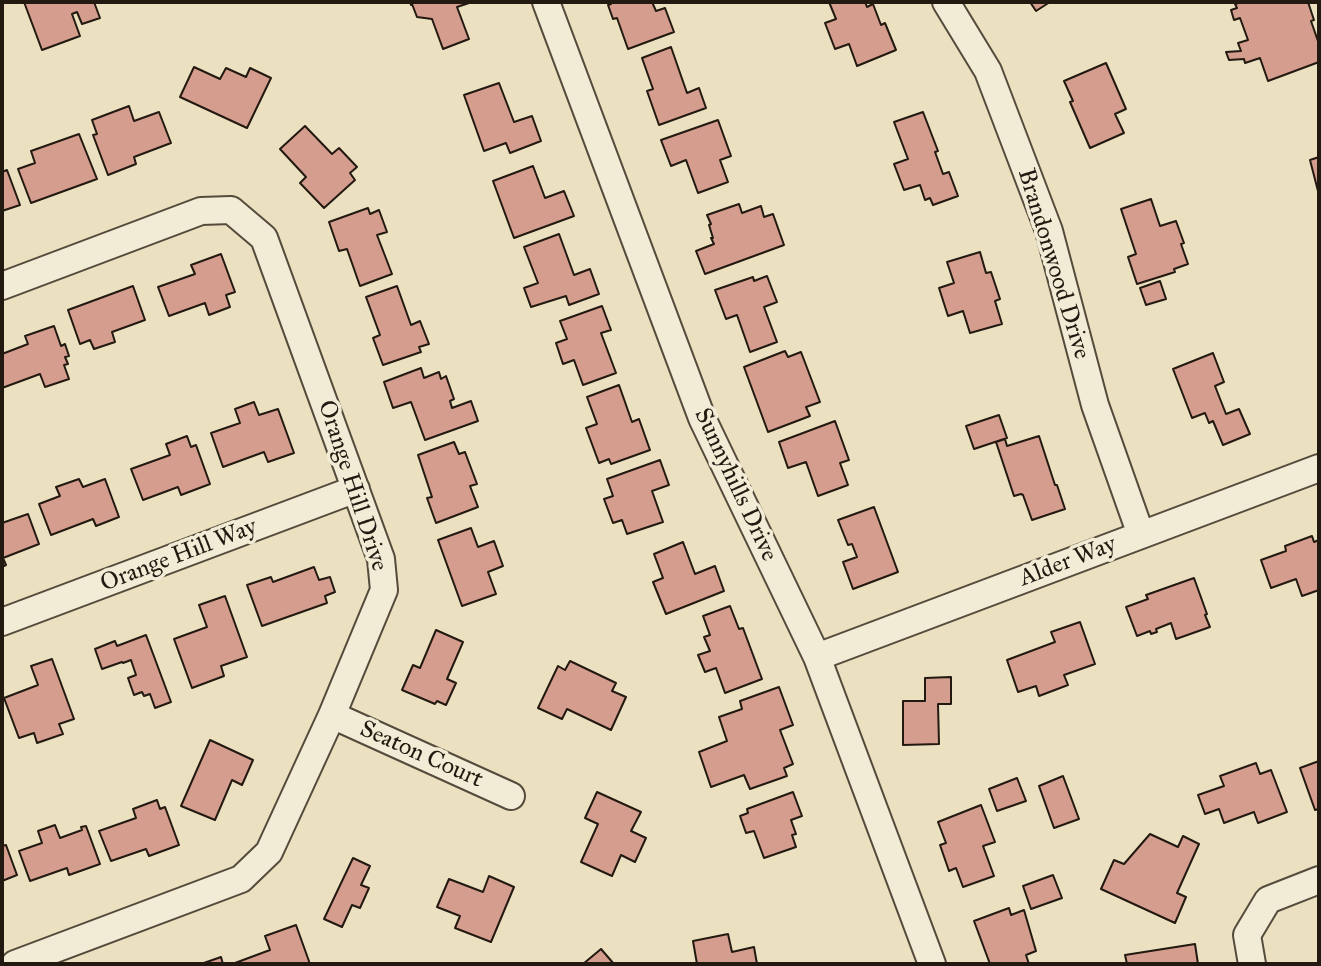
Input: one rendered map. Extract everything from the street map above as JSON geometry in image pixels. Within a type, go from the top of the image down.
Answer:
[{"type":"street","name":"Sunnyhills Drive","points":[[546,2],[702,418],[817,657],[932,964]]},
{"type":"street","name":"Brandonwood Drive","points":[[946,2],[988,71],[1049,231],[1095,405],[1141,535]]},
{"type":"street","name":"Orange Hill Drive","points":[[2,286],[201,211],[231,210],[264,238],[381,559],[384,590],[332,715],[269,852],[241,879],[15,964]]},
{"type":"street","name":"Alder Way","points":[[817,657],[1319,468]]},
{"type":"street","name":"Orange Hill Way","points":[[2,622],[356,489]]},
{"type":"street","name":"Seaton Court","points":[[332,715],[511,796]]},
{"type":"street","points":[[1252,964],[1247,935],[1268,900],[1319,880]]},
{"type":"building","points":[[24,2],[94,2],[100,18],[82,24],[77,12],[72,14],[80,36],[42,50]]},
{"type":"building","points":[[410,2],[472,2],[457,7],[469,39],[443,49],[432,19],[417,17]]},
{"type":"building","points":[[610,2],[652,2],[656,11],[665,8],[674,32],[628,49],[617,18],[613,19],[608,5]]},
{"type":"building","points":[[829,2],[865,2],[867,7],[873,4],[881,25],[885,23],[896,50],[857,66],[849,44],[835,49],[825,23],[836,19]]},
{"type":"building","points":[[1030,2],[1050,2],[1036,11]]},
{"type":"building","points":[[1308,2],[1319,44],[1319,62],[1268,81],[1260,58],[1245,63],[1244,59],[1229,60],[1226,52],[1241,51],[1238,43],[1248,40],[1240,18],[1234,20],[1231,10],[1237,8],[1235,4]]},
{"type":"building","points":[[671,47],[687,93],[699,88],[706,108],[659,125],[647,91],[653,89],[642,58]]},
{"type":"building","points":[[1106,63],[1126,109],[1115,114],[1124,133],[1090,148],[1064,81]]},
{"type":"building","points":[[194,67],[220,79],[226,68],[246,77],[250,68],[271,78],[247,128],[180,97]]},
{"type":"building","points":[[499,83],[514,122],[532,116],[541,141],[510,153],[506,143],[484,151],[464,95]]},
{"type":"building","points":[[129,106],[134,121],[159,112],[171,143],[134,157],[136,164],[108,175],[93,135],[97,134],[92,120]]},
{"type":"building","points":[[923,112],[938,151],[935,152],[943,174],[949,172],[958,196],[933,205],[930,198],[925,200],[920,185],[904,190],[894,164],[908,159],[894,122]]},
{"type":"building","points":[[718,120],[731,156],[720,160],[728,182],[698,193],[686,160],[671,166],[661,140]]},
{"type":"building","points":[[305,126],[332,154],[339,148],[357,167],[350,173],[355,180],[324,208],[300,183],[306,177],[280,149]]},
{"type":"building","points":[[79,134],[97,179],[31,203],[18,169],[35,163],[31,151]]},
{"type":"building","points":[[1319,157],[1319,195],[1310,160]]},
{"type":"building","points":[[533,166],[545,198],[564,191],[574,216],[514,238],[493,181]]},
{"type":"building","points":[[7,170],[20,205],[2,211],[2,172]]},
{"type":"building","points":[[1151,199],[1160,226],[1176,221],[1188,264],[1174,269],[1175,272],[1137,284],[1128,257],[1136,254],[1121,209]]},
{"type":"building","points":[[739,204],[742,213],[761,206],[764,217],[773,214],[784,245],[705,274],[696,251],[714,244],[707,215]]},
{"type":"building","points":[[368,208],[370,214],[379,210],[387,232],[377,235],[392,274],[360,286],[347,249],[339,251],[329,222]]},
{"type":"building","points":[[559,234],[574,275],[590,269],[599,294],[569,305],[566,296],[531,307],[524,288],[538,283],[524,247]]},
{"type":"building","points":[[980,252],[986,273],[991,272],[1000,299],[995,301],[1002,324],[970,333],[963,311],[948,316],[939,288],[954,283],[947,262]]},
{"type":"building","points":[[221,254],[235,292],[226,295],[230,307],[209,315],[205,303],[169,316],[158,287],[195,274],[191,265]]},
{"type":"building","points":[[767,276],[777,302],[764,307],[777,342],[750,352],[737,315],[726,319],[715,290],[753,277],[754,281]]},
{"type":"building","points":[[1160,281],[1166,299],[1146,305],[1140,288]]},
{"type":"building","points":[[133,286],[145,320],[112,332],[115,342],[94,349],[90,340],[80,344],[68,310]]},
{"type":"building","points":[[397,286],[411,325],[420,321],[429,344],[419,347],[421,352],[383,365],[373,338],[380,335],[366,297]]},
{"type":"building","points":[[602,306],[611,330],[601,333],[616,373],[583,385],[574,360],[563,364],[556,343],[567,339],[560,321]]},
{"type":"building","points":[[54,326],[61,346],[65,344],[69,356],[65,357],[68,364],[64,365],[69,379],[45,387],[40,374],[2,388],[2,354],[28,344],[25,336]]},
{"type":"building","points":[[785,351],[788,357],[801,352],[820,402],[806,407],[810,416],[768,432],[744,367]]},
{"type":"building","points":[[1213,353],[1224,382],[1215,386],[1226,414],[1239,409],[1250,434],[1223,445],[1213,421],[1209,423],[1205,413],[1192,418],[1173,369]]},
{"type":"building","points":[[421,368],[424,378],[439,372],[441,379],[446,376],[454,399],[450,401],[452,408],[471,401],[478,421],[425,440],[411,402],[393,408],[384,382]]},
{"type":"building","points":[[619,385],[632,422],[639,419],[650,450],[611,464],[609,459],[599,463],[586,428],[597,424],[587,397]]},
{"type":"building","points":[[254,402],[259,415],[278,409],[294,453],[268,462],[264,452],[223,467],[211,433],[240,423],[235,409]]},
{"type":"building","points":[[999,415],[1007,438],[974,449],[966,426]]},
{"type":"building","points":[[835,421],[849,460],[840,463],[848,485],[818,496],[806,462],[788,468],[779,442]]},
{"type":"building","points":[[187,436],[191,447],[196,445],[210,484],[181,495],[178,487],[143,500],[131,469],[170,455],[166,444]]},
{"type":"building","points":[[1039,436],[1065,509],[1032,520],[1023,495],[1014,496],[996,442],[1005,439],[1007,446]]},
{"type":"building","points":[[454,442],[459,454],[465,452],[477,484],[470,486],[478,507],[436,523],[427,498],[432,497],[418,455]]},
{"type":"building","points":[[660,460],[669,485],[652,491],[663,522],[627,534],[622,520],[613,523],[604,499],[613,496],[607,479]]},
{"type":"building","points":[[79,479],[83,487],[105,479],[119,517],[96,526],[93,519],[51,535],[39,504],[60,496],[56,487]]},
{"type":"building","points":[[874,507],[898,572],[853,589],[843,562],[857,557],[852,544],[848,545],[838,520]]},
{"type":"building","points":[[28,514],[39,544],[3,558],[6,565],[2,567],[2,523]]},
{"type":"building","points":[[471,528],[478,547],[494,541],[503,566],[488,572],[496,594],[462,606],[438,540]]},
{"type":"building","points":[[1312,536],[1314,542],[1319,540],[1319,590],[1302,596],[1296,579],[1271,588],[1261,560],[1286,551],[1285,546]]},
{"type":"building","points":[[683,542],[695,574],[715,566],[724,591],[666,614],[653,582],[663,578],[654,554]]},
{"type":"building","points":[[314,567],[319,580],[330,577],[335,592],[325,596],[327,603],[262,626],[247,585],[271,577],[273,582]]},
{"type":"building","points":[[1194,578],[1210,627],[1176,639],[1171,623],[1156,629],[1157,632],[1151,634],[1150,631],[1137,636],[1126,607],[1148,599],[1146,595]]},
{"type":"building","points":[[225,596],[247,657],[221,666],[224,676],[192,688],[174,639],[207,627],[199,605]]},
{"type":"building","points":[[730,606],[739,629],[743,628],[762,679],[725,693],[716,668],[705,672],[698,655],[710,651],[704,637],[710,635],[703,616]]},
{"type":"building","points":[[1080,622],[1095,664],[1064,675],[1068,685],[1039,696],[1036,686],[1018,692],[1007,660],[1055,642],[1051,632]]},
{"type":"building","points":[[436,630],[463,642],[447,679],[456,683],[446,705],[437,701],[435,704],[402,690],[413,665],[420,668]]},
{"type":"building","points":[[146,635],[171,702],[155,708],[150,694],[144,696],[142,692],[134,695],[128,678],[136,675],[131,660],[102,669],[95,649],[115,641],[117,646]]},
{"type":"building","points":[[52,659],[74,719],[59,724],[63,734],[37,743],[34,733],[19,738],[4,698],[38,685],[31,666]]},
{"type":"building","points":[[570,661],[616,683],[612,691],[626,697],[611,730],[567,709],[562,719],[538,708],[558,666],[565,670]]},
{"type":"building","points":[[951,677],[951,704],[938,704],[939,744],[903,745],[903,701],[925,701],[925,678]]},
{"type":"building","points":[[779,687],[793,725],[780,730],[793,764],[784,768],[787,776],[750,789],[744,775],[711,787],[699,752],[727,741],[719,717],[742,709],[740,701]]},
{"type":"building","points":[[210,740],[253,760],[242,785],[232,780],[215,820],[181,806]]},
{"type":"building","points":[[1319,761],[1319,809],[1315,810],[1300,768]]},
{"type":"building","points":[[1256,763],[1260,774],[1271,770],[1287,812],[1258,823],[1254,812],[1224,823],[1219,809],[1205,814],[1198,795],[1224,786],[1220,776]]},
{"type":"building","points":[[1063,776],[1079,819],[1054,828],[1039,786]]},
{"type":"building","points":[[1017,778],[1026,801],[997,811],[989,789]]},
{"type":"building","points":[[597,792],[641,812],[631,831],[646,838],[635,862],[621,855],[612,876],[581,862],[598,824],[585,818]]},
{"type":"building","points":[[793,792],[802,816],[791,820],[796,834],[792,835],[796,847],[764,858],[754,831],[746,833],[740,816],[748,813],[747,809]]},
{"type":"building","points":[[157,800],[160,809],[165,807],[179,845],[149,856],[146,849],[111,861],[99,831],[136,818],[133,809]]},
{"type":"building","points":[[981,805],[995,842],[983,846],[994,876],[963,887],[956,868],[949,871],[940,845],[946,843],[938,822]]},
{"type":"building","points":[[55,825],[60,838],[86,826],[100,864],[69,875],[67,868],[30,881],[19,851],[42,843],[38,831]]},
{"type":"building","points":[[1150,834],[1178,847],[1183,836],[1199,844],[1177,893],[1186,897],[1175,923],[1101,889],[1114,860],[1124,864]]},
{"type":"building","points":[[6,845],[17,875],[2,881],[2,846]]},
{"type":"building","points":[[353,858],[370,866],[361,885],[369,888],[360,908],[352,905],[342,927],[324,919]]},
{"type":"building","points":[[1053,875],[1062,898],[1031,909],[1023,886]]},
{"type":"building","points":[[489,876],[514,887],[491,942],[455,928],[460,916],[437,907],[449,879],[483,892]]},
{"type":"building","points":[[1009,908],[1011,915],[1024,910],[1036,951],[1026,955],[1029,964],[990,964],[974,921]]},
{"type":"building","points":[[296,925],[310,964],[235,963],[270,950],[265,936]]},
{"type":"building","points":[[728,934],[732,952],[754,947],[757,964],[697,964],[693,941]]},
{"type":"building","points":[[1195,944],[1198,964],[1127,964],[1125,955]]},
{"type":"building","points":[[601,949],[614,964],[583,964]]},
{"type":"building","points":[[221,957],[223,964],[201,964]]}]
